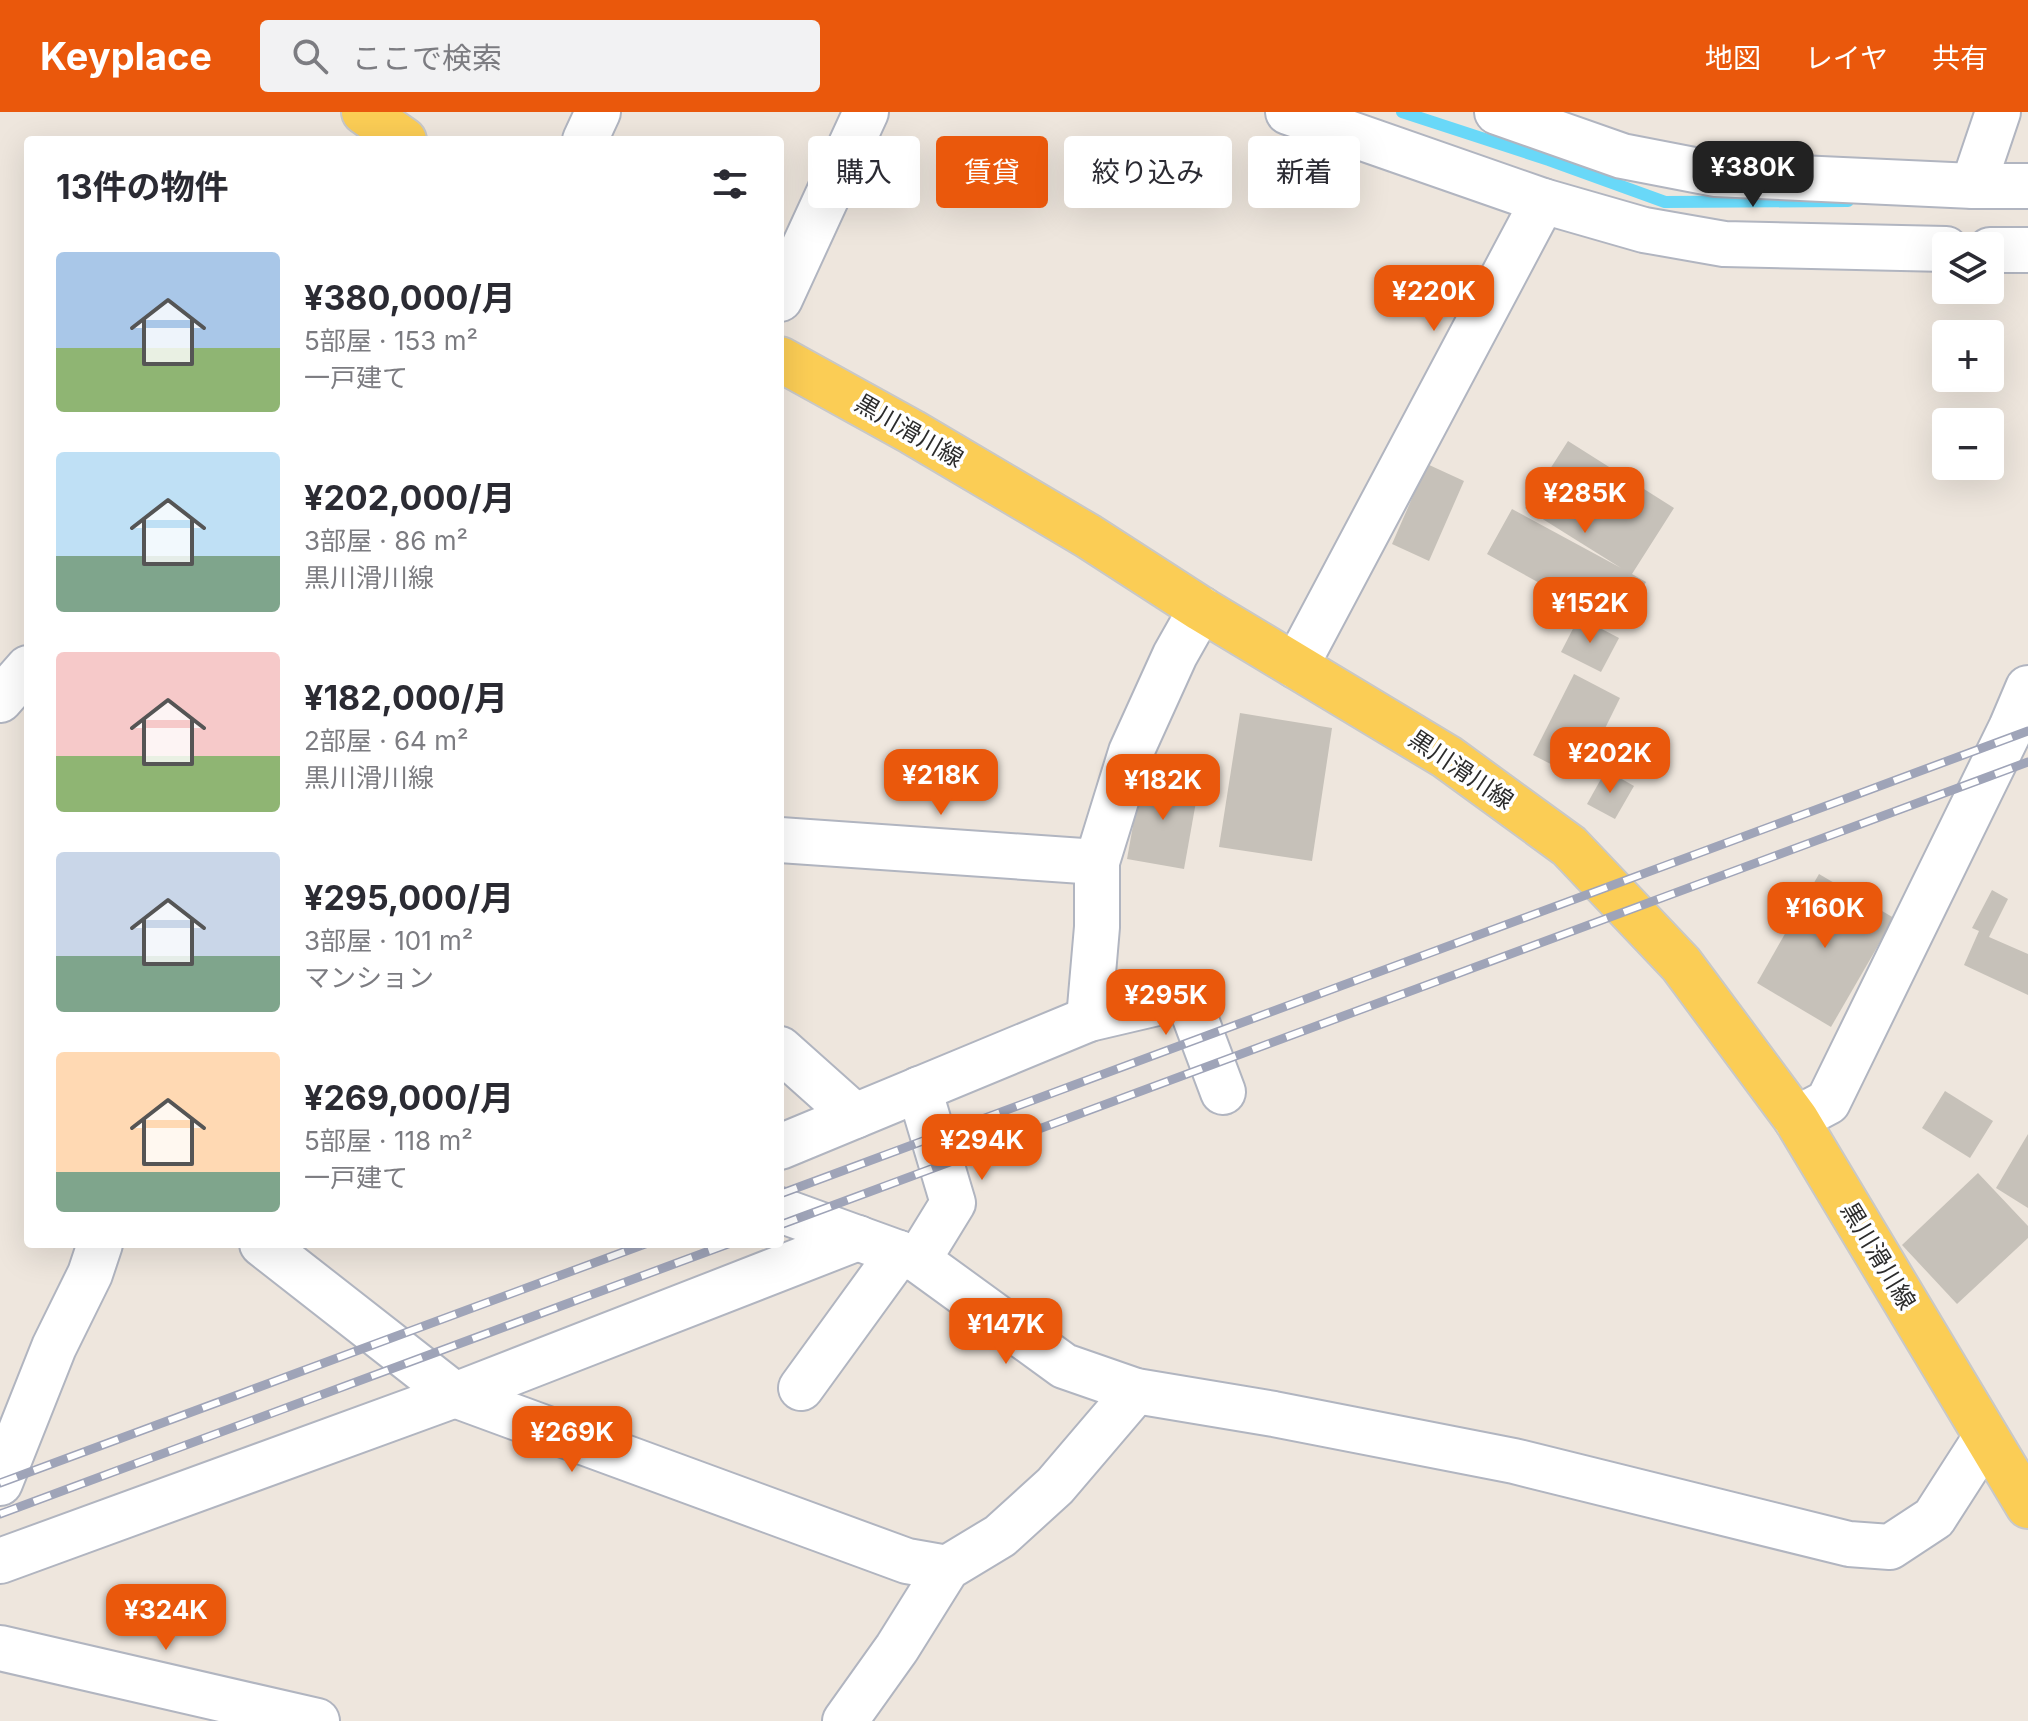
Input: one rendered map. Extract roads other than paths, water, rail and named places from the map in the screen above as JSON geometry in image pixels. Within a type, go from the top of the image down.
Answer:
[{"type":"main road","points":[[364,112],[398,136]]},
{"type":"main road","name":"黒川滑川線","points":[[784,361],[912,432],[1088,536],[1201,609],[1447,757],[1569,846],[1681,964],[1796,1119],[2028,1506]]},
{"type":"street","points":[[587,136],[598,112]]},
{"type":"street","points":[[784,290],[866,112]]},
{"type":"street","points":[[1288,112],[1543,201],[1644,230],[1724,244],[1932,249]]},
{"type":"street","points":[[1497,112],[1622,156],[1715,174],[2028,186]]},
{"type":"street","points":[[1973,186],[1998,112]]},
{"type":"street","points":[[1296,666],[1543,201]]},
{"type":"street","points":[[2004,250],[2028,250]]},
{"type":"street","points":[[1089,1019],[1097,927],[1097,862],[1131,752],[1175,655],[1201,609]]},
{"type":"street","points":[[1796,1119],[1828,1102],[2020,732],[2028,688]]},
{"type":"street","points":[[784,840],[1097,862]]},
{"type":"street","points":[[784,1145],[1089,1019],[1187,996],[1223,1092]]},
{"type":"street","points":[[784,1053],[855,1116]]},
{"type":"street","points":[[801,1388],[953,1203],[919,1089]]},
{"type":"street","points":[[784,1211],[909,1256],[1064,1366],[1136,1391],[1274,1414],[1514,1461],[1849,1544],[1890,1547],[1934,1518],[1986,1437]]},
{"type":"street","points":[[0,1561],[455,1395],[858,1238]]},
{"type":"street","points":[[0,1483],[54,1347],[90,1274],[99,1248]]},
{"type":"street","points":[[267,1248],[455,1395],[907,1561],[947,1568]]},
{"type":"street","points":[[845,1721],[897,1648],[947,1568],[1000,1536],[1055,1486],[1136,1391]]},
{"type":"street","points":[[0,1648],[317,1721]]},
{"type":"waterway","points":[[1402,112],[1665,202],[1848,201]]},
{"type":"railway","points":[[784,1193],[2028,731]]},
{"type":"railway","points":[[784,1224],[2028,762]]},
{"type":"railway","points":[[0,1483],[634,1248]]},
{"type":"railway","points":[[0,1514],[717,1248]]}]
